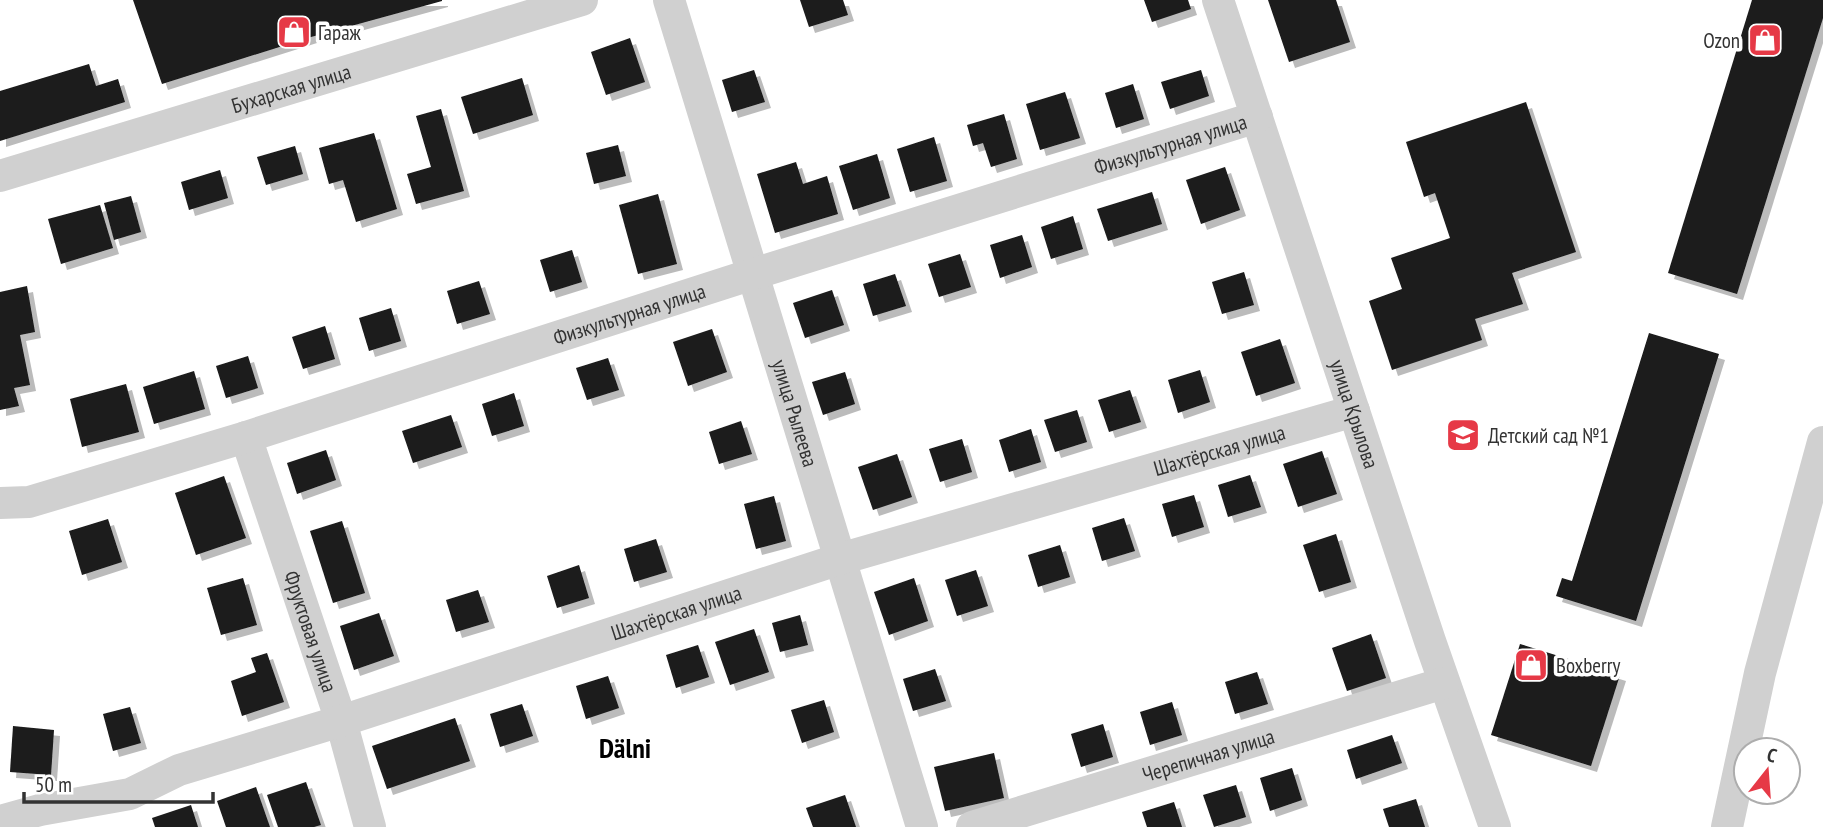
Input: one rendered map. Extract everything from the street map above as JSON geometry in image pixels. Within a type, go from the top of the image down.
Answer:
[{"type":"street","name":"Бухарская улица","points":[[0,176],[582,0]]},
{"type":"street","name":"улица Рылеева","points":[[668,0],[922,827]]},
{"type":"street","name":"улица Крылова","points":[[1218,0],[1494,827]]},
{"type":"street","name":"Физкультурная улица","points":[[0,503],[29,502],[246,438],[752,274],[1257,117]]},
{"type":"street","name":"Шахтёрская улица","points":[[0,821],[40,810],[130,794],[179,770],[341,721],[840,559],[1354,411]]},
{"type":"street","name":"Фруктовая улица","points":[[246,438],[341,721],[370,827]]},
{"type":"street","points":[[1727,827],[1760,673],[1823,442]]},
{"type":"street","name":"Черепичная улица","points":[[972,827],[1444,683]]},
{"type":"building","points":[[133,0],[442,1],[311,37],[162,84]]},
{"type":"building","points":[[800,0],[843,0],[848,15],[809,27]]},
{"type":"building","points":[[1144,0],[1188,0],[1191,9],[1152,22]]},
{"type":"building","points":[[1268,0],[1336,0],[1350,42],[1289,62]]},
{"type":"building","points":[[1752,0],[1823,0],[1823,18],[1737,294],[1668,273]]},
{"type":"building","points":[[630,38],[645,82],[606,95],[591,52]]},
{"type":"building","points":[[89,64],[96,86],[118,79],[125,102],[0,141],[0,91]]},
{"type":"building","points":[[754,70],[765,102],[732,112],[722,80]]},
{"type":"building","points":[[1201,70],[1209,96],[1170,109],[1161,82]]},
{"type":"building","points":[[522,78],[533,115],[473,134],[461,97]]},
{"type":"building","points":[[1133,84],[1144,119],[1116,128],[1105,93]]},
{"type":"building","points":[[1065,92],[1080,138],[1040,150],[1026,104]]},
{"type":"building","points":[[1526,102],[1576,252],[1512,273],[1523,304],[1475,319],[1482,340],[1392,370],[1369,301],[1402,289],[1391,258],[1450,238],[1435,193],[1424,197],[1406,142]]},
{"type":"building","points":[[441,109],[464,191],[416,204],[407,174],[431,167],[416,116]]},
{"type":"building","points":[[1004,114],[1017,159],[991,167],[983,143],[973,146],[967,125]]},
{"type":"building","points":[[374,133],[397,209],[356,222],[343,180],[329,184],[319,148]]},
{"type":"building","points":[[934,137],[947,181],[910,192],[897,149]]},
{"type":"building","points":[[618,145],[626,176],[594,184],[586,153]]},
{"type":"building","points":[[295,146],[303,174],[266,185],[257,157]]},
{"type":"building","points":[[877,154],[890,198],[853,210],[839,166]]},
{"type":"building","points":[[796,162],[803,184],[827,176],[838,214],[775,233],[757,174]]},
{"type":"building","points":[[1225,167],[1240,210],[1201,224],[1186,180]]},
{"type":"building","points":[[220,170],[228,198],[189,210],[181,182]]},
{"type":"building","points":[[1152,192],[1162,224],[1108,241],[1097,209]]},
{"type":"building","points":[[658,194],[677,264],[638,274],[619,205]]},
{"type":"building","points":[[131,196],[141,232],[114,240],[104,203]]},
{"type":"building","points":[[100,205],[113,248],[61,264],[48,219]]},
{"type":"building","points":[[1073,216],[1083,249],[1051,259],[1041,227]]},
{"type":"building","points":[[1022,235],[1032,267],[1000,278],[990,245]]},
{"type":"building","points":[[572,250],[582,282],[550,292],[540,260]]},
{"type":"building","points":[[960,254],[971,287],[939,297],[928,264]]},
{"type":"building","points":[[1244,272],[1254,305],[1222,314],[1212,282]]},
{"type":"building","points":[[895,274],[906,306],[873,316],[863,284]]},
{"type":"building","points":[[479,281],[490,314],[457,324],[447,291]]},
{"type":"building","points":[[27,286],[35,332],[20,335],[30,385],[14,388],[19,406],[0,410],[0,292]]},
{"type":"building","points":[[832,290],[844,325],[805,338],[793,303]]},
{"type":"building","points":[[391,308],[401,341],[369,351],[359,318]]},
{"type":"building","points":[[325,326],[335,359],[303,369],[292,337]]},
{"type":"building","points":[[712,329],[727,372],[688,386],[673,342]]},
{"type":"building","points":[[1649,333],[1719,354],[1636,621],[1556,596],[1562,578],[1572,581]]},
{"type":"building","points":[[1280,339],[1295,383],[1256,396],[1241,352]]},
{"type":"building","points":[[248,356],[258,388],[226,398],[216,366]]},
{"type":"building","points":[[608,358],[619,390],[587,400],[576,368]]},
{"type":"building","points":[[1200,370],[1210,402],[1178,413],[1168,380]]},
{"type":"building","points":[[194,371],[205,409],[154,424],[143,387]]},
{"type":"building","points":[[845,372],[855,404],[823,415],[812,382]]},
{"type":"building","points":[[126,384],[139,432],[82,447],[70,399]]},
{"type":"building","points":[[1130,390],[1141,422],[1109,432],[1098,400]]},
{"type":"building","points":[[514,393],[524,426],[492,436],[482,404]]},
{"type":"building","points":[[1077,410],[1087,442],[1055,452],[1044,420]]},
{"type":"building","points":[[451,415],[462,447],[413,463],[402,431]]},
{"type":"building","points":[[741,421],[752,454],[719,464],[709,432]]},
{"type":"building","points":[[1031,429],[1041,462],[1009,472],[999,440]]},
{"type":"building","points":[[962,439],[972,472],[940,482],[929,449]]},
{"type":"building","points":[[326,450],[336,480],[297,494],[287,463]]},
{"type":"building","points":[[1322,451],[1337,494],[1298,507],[1283,464]]},
{"type":"building","points":[[897,454],[912,497],[873,510],[858,467]]},
{"type":"building","points":[[1250,475],[1261,507],[1228,517],[1218,485]]},
{"type":"building","points":[[224,476],[246,538],[196,555],[175,493]]},
{"type":"building","points":[[1194,495],[1204,527],[1172,537],[1162,504]]},
{"type":"building","points":[[774,496],[786,541],[756,549],[744,504]]},
{"type":"building","points":[[1124,518],[1135,551],[1102,561],[1092,528]]},
{"type":"building","points":[[108,519],[122,562],[82,575],[69,531]]},
{"type":"building","points":[[342,521],[365,593],[333,603],[310,531]]},
{"type":"building","points":[[1336,534],[1351,582],[1319,592],[1303,545]]},
{"type":"building","points":[[656,539],[667,572],[634,582],[624,549]]},
{"type":"building","points":[[1060,545],[1070,577],[1038,587],[1028,555]]},
{"type":"building","points":[[579,565],[589,598],[557,608],[547,576]]},
{"type":"building","points":[[976,570],[988,606],[957,616],[945,580]]},
{"type":"building","points":[[243,578],[257,625],[221,635],[207,588]]},
{"type":"building","points":[[914,578],[928,621],[889,635],[874,592]]},
{"type":"building","points":[[478,590],[489,622],[456,632],[446,600]]},
{"type":"building","points":[[379,613],[394,656],[354,670],[340,626]]},
{"type":"building","points":[[800,615],[808,645],[780,652],[772,623]]},
{"type":"building","points":[[754,629],[769,672],[730,685],[715,642]]},
{"type":"building","points":[[1371,634],[1386,678],[1347,691],[1332,648]]},
{"type":"building","points":[[1520,644],[1620,675],[1591,766],[1491,735]]},
{"type":"building","points":[[698,645],[709,677],[676,688],[666,655]]},
{"type":"building","points":[[267,653],[284,702],[242,716],[231,681],[256,672],[251,658]]},
{"type":"building","points":[[935,669],[946,701],[913,711],[903,679]]},
{"type":"building","points":[[1257,672],[1268,704],[1235,714],[1225,682]]},
{"type":"building","points":[[608,676],[619,708],[586,719],[576,686]]},
{"type":"building","points":[[824,700],[834,732],[802,743],[791,710]]},
{"type":"building","points":[[1172,702],[1182,735],[1150,745],[1140,712]]},
{"type":"building","points":[[522,704],[533,736],[500,747],[490,714]]},
{"type":"building","points":[[130,707],[141,743],[113,751],[103,714]]},
{"type":"building","points":[[455,718],[470,761],[387,789],[372,746]]},
{"type":"building","points":[[1103,724],[1113,757],[1081,767],[1071,734]]},
{"type":"building","points":[[13,726],[54,730],[51,775],[10,772]]},
{"type":"building","points":[[1392,735],[1402,763],[1356,779],[1347,750]]},
{"type":"building","points":[[994,753],[1004,798],[945,811],[934,767]]},
{"type":"building","points":[[1292,768],[1302,800],[1270,811],[1260,778]]},
{"type":"building","points":[[306,782],[321,825],[278,827],[267,795]]},
{"type":"building","points":[[1236,785],[1246,817],[1214,827],[1203,795]]},
{"type":"building","points":[[256,787],[270,827],[226,827],[217,801]]},
{"type":"building","points":[[845,795],[856,827],[813,827],[806,808]]},
{"type":"building","points":[[1416,799],[1425,827],[1389,827],[1383,809]]},
{"type":"building","points":[[1174,802],[1182,827],[1147,827],[1142,812]]},
{"type":"building","points":[[191,805],[198,827],[155,827],[152,818]]},
{"type":"place","name":"Гараж","points":[[294,32]]},
{"type":"place","name":"Ozon","points":[[1765,40]]},
{"type":"place","name":"Детский сад №1","points":[[1463,435]]},
{"type":"place","name":"Boxberry","points":[[1531,665]]},
{"type":"district","name":"Dälni","points":[[625,747]]}]
